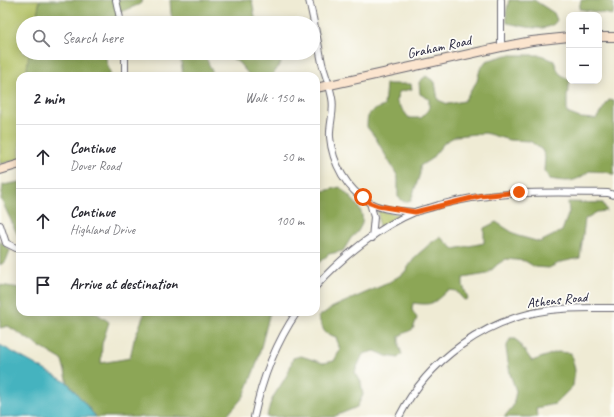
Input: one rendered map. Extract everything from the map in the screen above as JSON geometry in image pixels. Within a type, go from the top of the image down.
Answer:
[{"type":"main road","name":"Graham Road","points":[[320,87],[501,47],[532,41],[566,37]]},
{"type":"main road","points":[[602,37],[614,37]]},
{"type":"main road","points":[[0,170],[16,165]]},
{"type":"street","points":[[116,0],[119,16]]},
{"type":"street","points":[[309,0],[312,16]]},
{"type":"street","points":[[501,0],[501,47]]},
{"type":"street","points":[[320,52],[333,104],[330,135],[334,159],[341,172],[348,183],[370,203],[388,208],[415,212]]},
{"type":"street","points":[[125,60],[125,72]]},
{"type":"street","points":[[320,282],[334,267],[372,238],[391,225],[415,212],[463,199],[502,193],[608,193],[614,195]]},
{"type":"street","points":[[370,203],[374,217],[372,238]]},
{"type":"street","points":[[0,225],[6,243],[16,248]]},
{"type":"street","name":"Athens Road","points":[[399,417],[409,399],[428,374],[454,350],[484,331],[512,319],[540,312],[573,308],[614,308]]},
{"type":"street","points":[[254,417],[263,382],[272,357],[294,316]]},
{"type":"green space","points":[[0,0],[39,0],[39,16],[16,16],[16,60],[38,60],[38,72],[16,72],[16,160],[0,164]]},
{"type":"green space","points":[[40,0],[143,0],[140,4],[119,13],[118,16],[37,16]]},
{"type":"green space","points":[[170,0],[252,0],[255,16],[172,16]]},
{"type":"green space","points":[[509,0],[534,0],[554,13],[557,20],[553,25],[541,28],[507,23],[506,13]]},
{"type":"green space","points":[[581,0],[609,0],[614,4],[613,15],[579,9]]},
{"type":"green space","points":[[507,55],[541,55],[554,61],[559,73],[566,78],[566,84],[569,84],[567,96],[567,113],[580,118],[596,119],[609,100],[614,101],[614,175],[607,172],[589,171],[580,178],[571,181],[550,179],[544,171],[545,157],[542,150],[530,141],[509,140],[485,133],[456,136],[445,142],[431,159],[420,166],[420,174],[411,200],[404,202],[398,197],[397,175],[375,137],[367,127],[368,118],[371,112],[384,106],[386,84],[411,84],[412,89],[399,92],[396,101],[409,118],[421,118],[429,110],[429,99],[420,94],[419,82],[426,76],[435,82],[438,100],[448,104],[464,101],[477,81],[480,69],[486,61]]},
{"type":"green space","points":[[28,60],[106,60],[110,72],[27,72]]},
{"type":"green space","points":[[181,60],[207,60],[212,72],[182,72]]},
{"type":"green space","points":[[235,60],[280,60],[281,63],[275,72],[247,72]]},
{"type":"green space","points":[[16,183],[16,231],[1,199],[3,185]]},
{"type":"green space","points":[[340,187],[358,207],[362,218],[358,231],[351,238],[343,251],[329,254],[320,262],[320,192]]},
{"type":"green space","points":[[568,202],[603,203],[607,211],[597,212],[585,219],[580,258],[561,262],[549,268],[535,267],[525,261],[506,259],[487,274],[463,278],[463,285],[468,299],[464,300],[456,291],[448,290],[429,304],[413,303],[412,310],[417,318],[413,329],[399,336],[399,346],[402,354],[398,358],[386,356],[375,351],[363,354],[355,372],[361,382],[363,395],[357,407],[333,417],[267,417],[270,404],[288,373],[293,358],[301,356],[323,363],[334,361],[340,350],[336,337],[325,333],[318,317],[333,307],[386,284],[404,273],[416,256],[440,237],[454,249],[484,243],[484,228],[496,222],[518,236],[540,242],[562,231],[569,212]]},
{"type":"green space","points":[[378,211],[398,214],[399,215],[379,227]]},
{"type":"green space","points":[[0,241],[10,250],[6,261],[0,265]]},
{"type":"green space","points":[[0,285],[16,287],[16,316],[101,316],[109,322],[102,344],[101,363],[130,358],[134,340],[143,316],[269,316],[257,363],[244,396],[226,417],[96,417],[68,383],[62,360],[8,326],[0,328]]},
{"type":"green space","points":[[510,339],[516,339],[532,361],[557,352],[571,353],[575,370],[573,386],[555,404],[536,408],[537,417],[504,417],[513,406],[516,391],[510,374],[506,348]]},
{"type":"water","points":[[0,345],[68,383],[96,417],[0,417]]},
{"type":"route","points":[[363,197],[370,203],[378,206],[415,212],[463,199],[519,192]]}]
